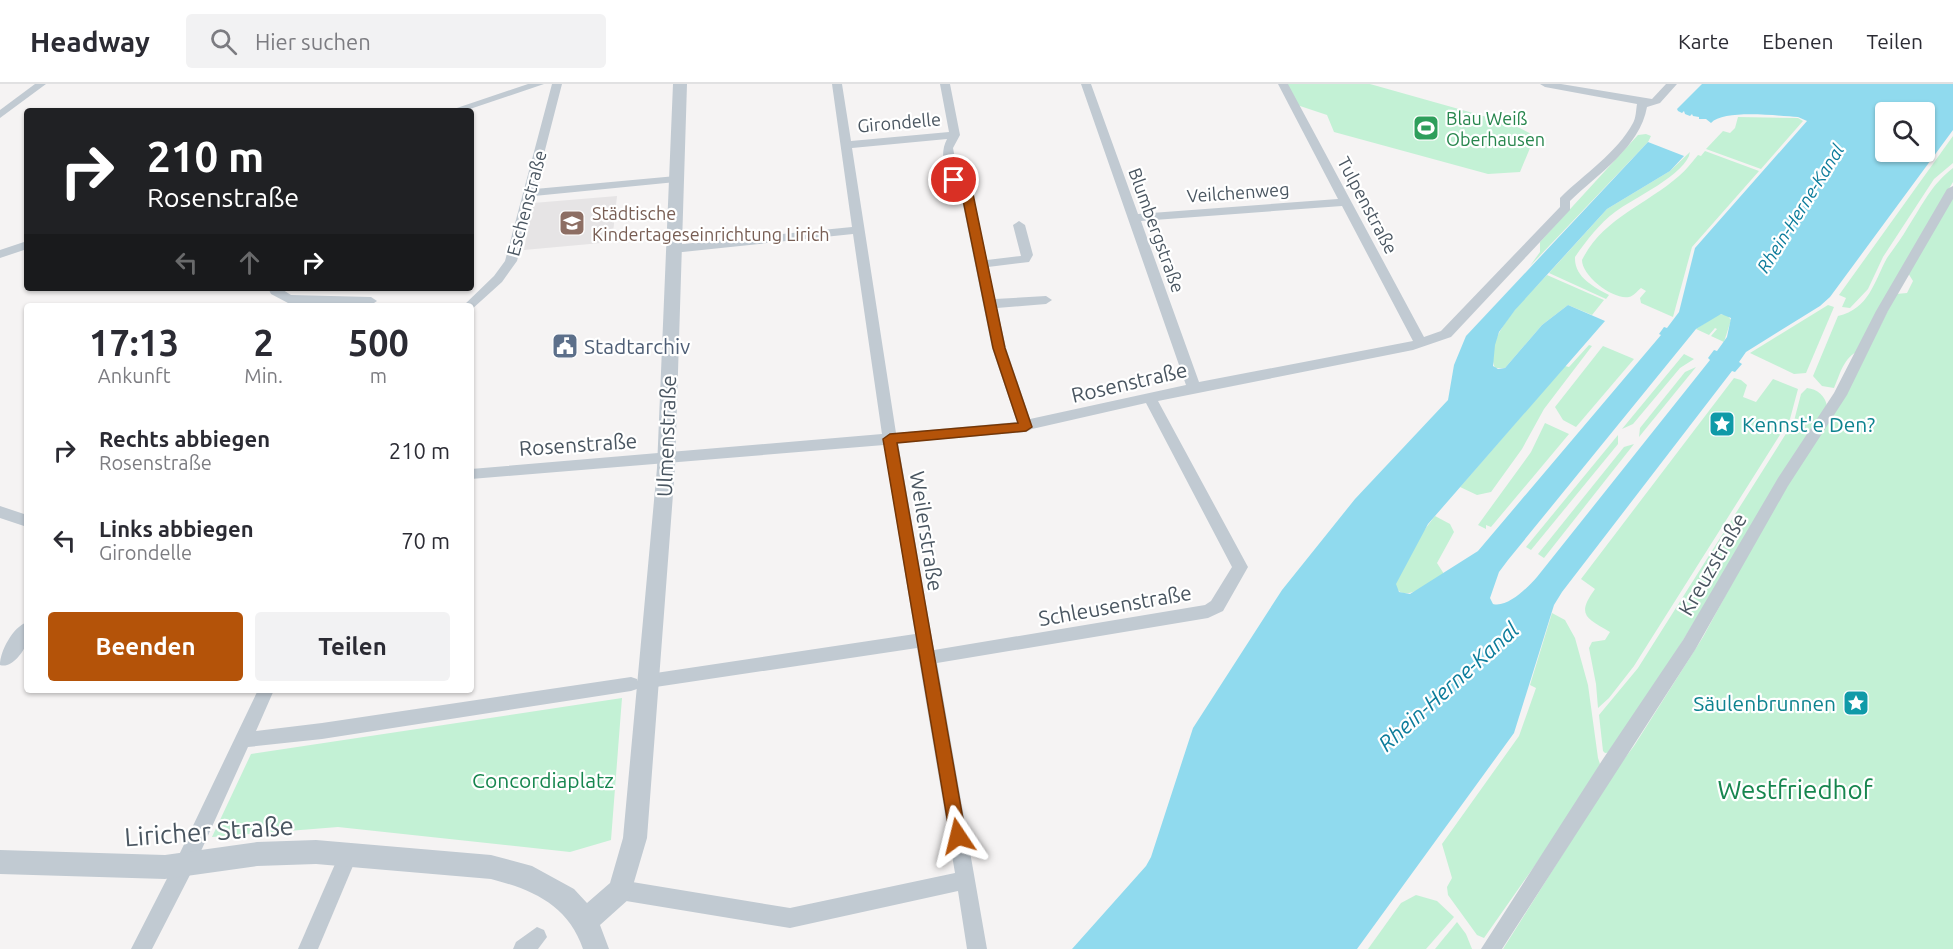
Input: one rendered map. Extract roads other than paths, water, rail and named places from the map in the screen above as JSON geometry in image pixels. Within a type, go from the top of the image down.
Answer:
[{"type":"street","points":[[0,115],[41,84]]},
{"type":"street","points":[[463,108],[539,84]]},
{"type":"street","name":"Eschenstraße","points":[[472,303],[498,279],[512,261],[557,84]]},
{"type":"street","name":"Ulmenstraße","points":[[620,890],[636,838],[640,682],[666,468],[664,459],[680,84]]},
{"type":"street","name":"Weilerstraße","points":[[837,84],[890,439],[977,949]]},
{"type":"street","name":"Girondelle","points":[[945,84],[955,135],[948,148],[954,180],[968,194],[999,348],[1026,427]]},
{"type":"street","name":"Blumbergstraße","points":[[1086,84],[1194,388]]},
{"type":"street","name":"Tulpenstraße","points":[[1283,84],[1420,342]]},
{"type":"street","points":[[1545,84],[1651,102]]},
{"type":"street","name":"Rosenstraße","points":[[474,474],[1026,427],[1194,388],[1406,348],[1446,334],[1566,208],[1564,200],[1594,171],[1610,162],[1639,122],[1642,105],[1656,101],[1672,84]]},
{"type":"street","name":"Girondelle","points":[[846,145],[955,135]]},
{"type":"street","points":[[528,193],[676,179]]},
{"type":"street","name":"Kreuzstraße","points":[[1491,949],[1689,645],[1783,482],[1839,395],[1882,311],[1953,189]]},
{"type":"street","name":"Veilchenweg","points":[[1134,218],[1346,202]]},
{"type":"street","points":[[982,264],[1025,259],[1019,225]]},
{"type":"street","points":[[674,249],[859,230]]},
{"type":"street","points":[[0,254],[24,246]]},
{"type":"street","points":[[275,291],[288,299],[371,301]]},
{"type":"street","points":[[990,304],[1046,300]]},
{"type":"street","name":"Schleusenstraße","points":[[927,658],[1197,613],[1217,606],[1240,567],[1150,398]]},
{"type":"street","points":[[0,512],[24,520]]},
{"type":"street","points":[[5,660],[24,633]]},
{"type":"street","points":[[242,740],[322,732],[923,640]]},
{"type":"street","points":[[141,949],[185,864],[265,693]]},
{"type":"street","name":"Liricher Straße","points":[[0,862],[142,867],[185,864],[257,854],[316,852],[508,870],[523,875],[565,898],[586,921]]},
{"type":"street","points":[[308,949],[349,854]]},
{"type":"street","points":[[596,949],[586,921],[620,890],[790,918],[966,880]]},
{"type":"water","name":"Rhein-Herne-Kanal","points":[[1702,84],[1953,84],[1953,130],[1935,154],[1935,102],[1875,102],[1875,162],[1929,162],[1830,297],[1820,306],[1746,352],[1739,362],[1742,364],[1735,372],[1732,371],[1562,592],[1554,605],[1514,733],[1357,949],[1072,949],[1146,866],[1151,857],[1193,728],[1282,590],[1355,499],[1448,400],[1454,365],[1466,336],[1648,142],[1684,156],[1670,171],[1607,209],[1515,310],[1499,332],[1493,366],[1498,369],[1505,368],[1542,325],[1568,305],[1605,321],[1428,524],[1396,584],[1399,592],[1410,594],[1478,551],[1661,335],[1659,334],[1664,327],[1667,328],[1679,312],[1695,248],[1807,121],[1798,117],[1752,114],[1727,116],[1711,123],[1692,114],[1690,116],[1685,114],[1684,111],[1682,113],[1677,109]],"holes":[[[1721,314],[1731,318],[1727,337],[1717,351],[1714,350],[1708,358],[1710,360],[1537,577],[1511,600],[1493,604],[1490,598],[1499,572],[1696,329]]]},
{"type":"place","name":"Blau Weiß Oberhausen","points":[[1426,128]]},
{"type":"place","name":"Städtische Kindertageseinrichtung Lirich","points":[[572,223]]},
{"type":"place","name":"Stadtarchiv","points":[[565,346]]},
{"type":"place","name":"Kennst'e Den?","points":[[1722,424]]},
{"type":"place","name":"Säulenbrunnen","points":[[1856,703]]},
{"type":"park label","name":"Concordiaplatz","points":[[543,780]]},
{"type":"park label","name":"Westfriedhof","points":[[1795,789]]}]
